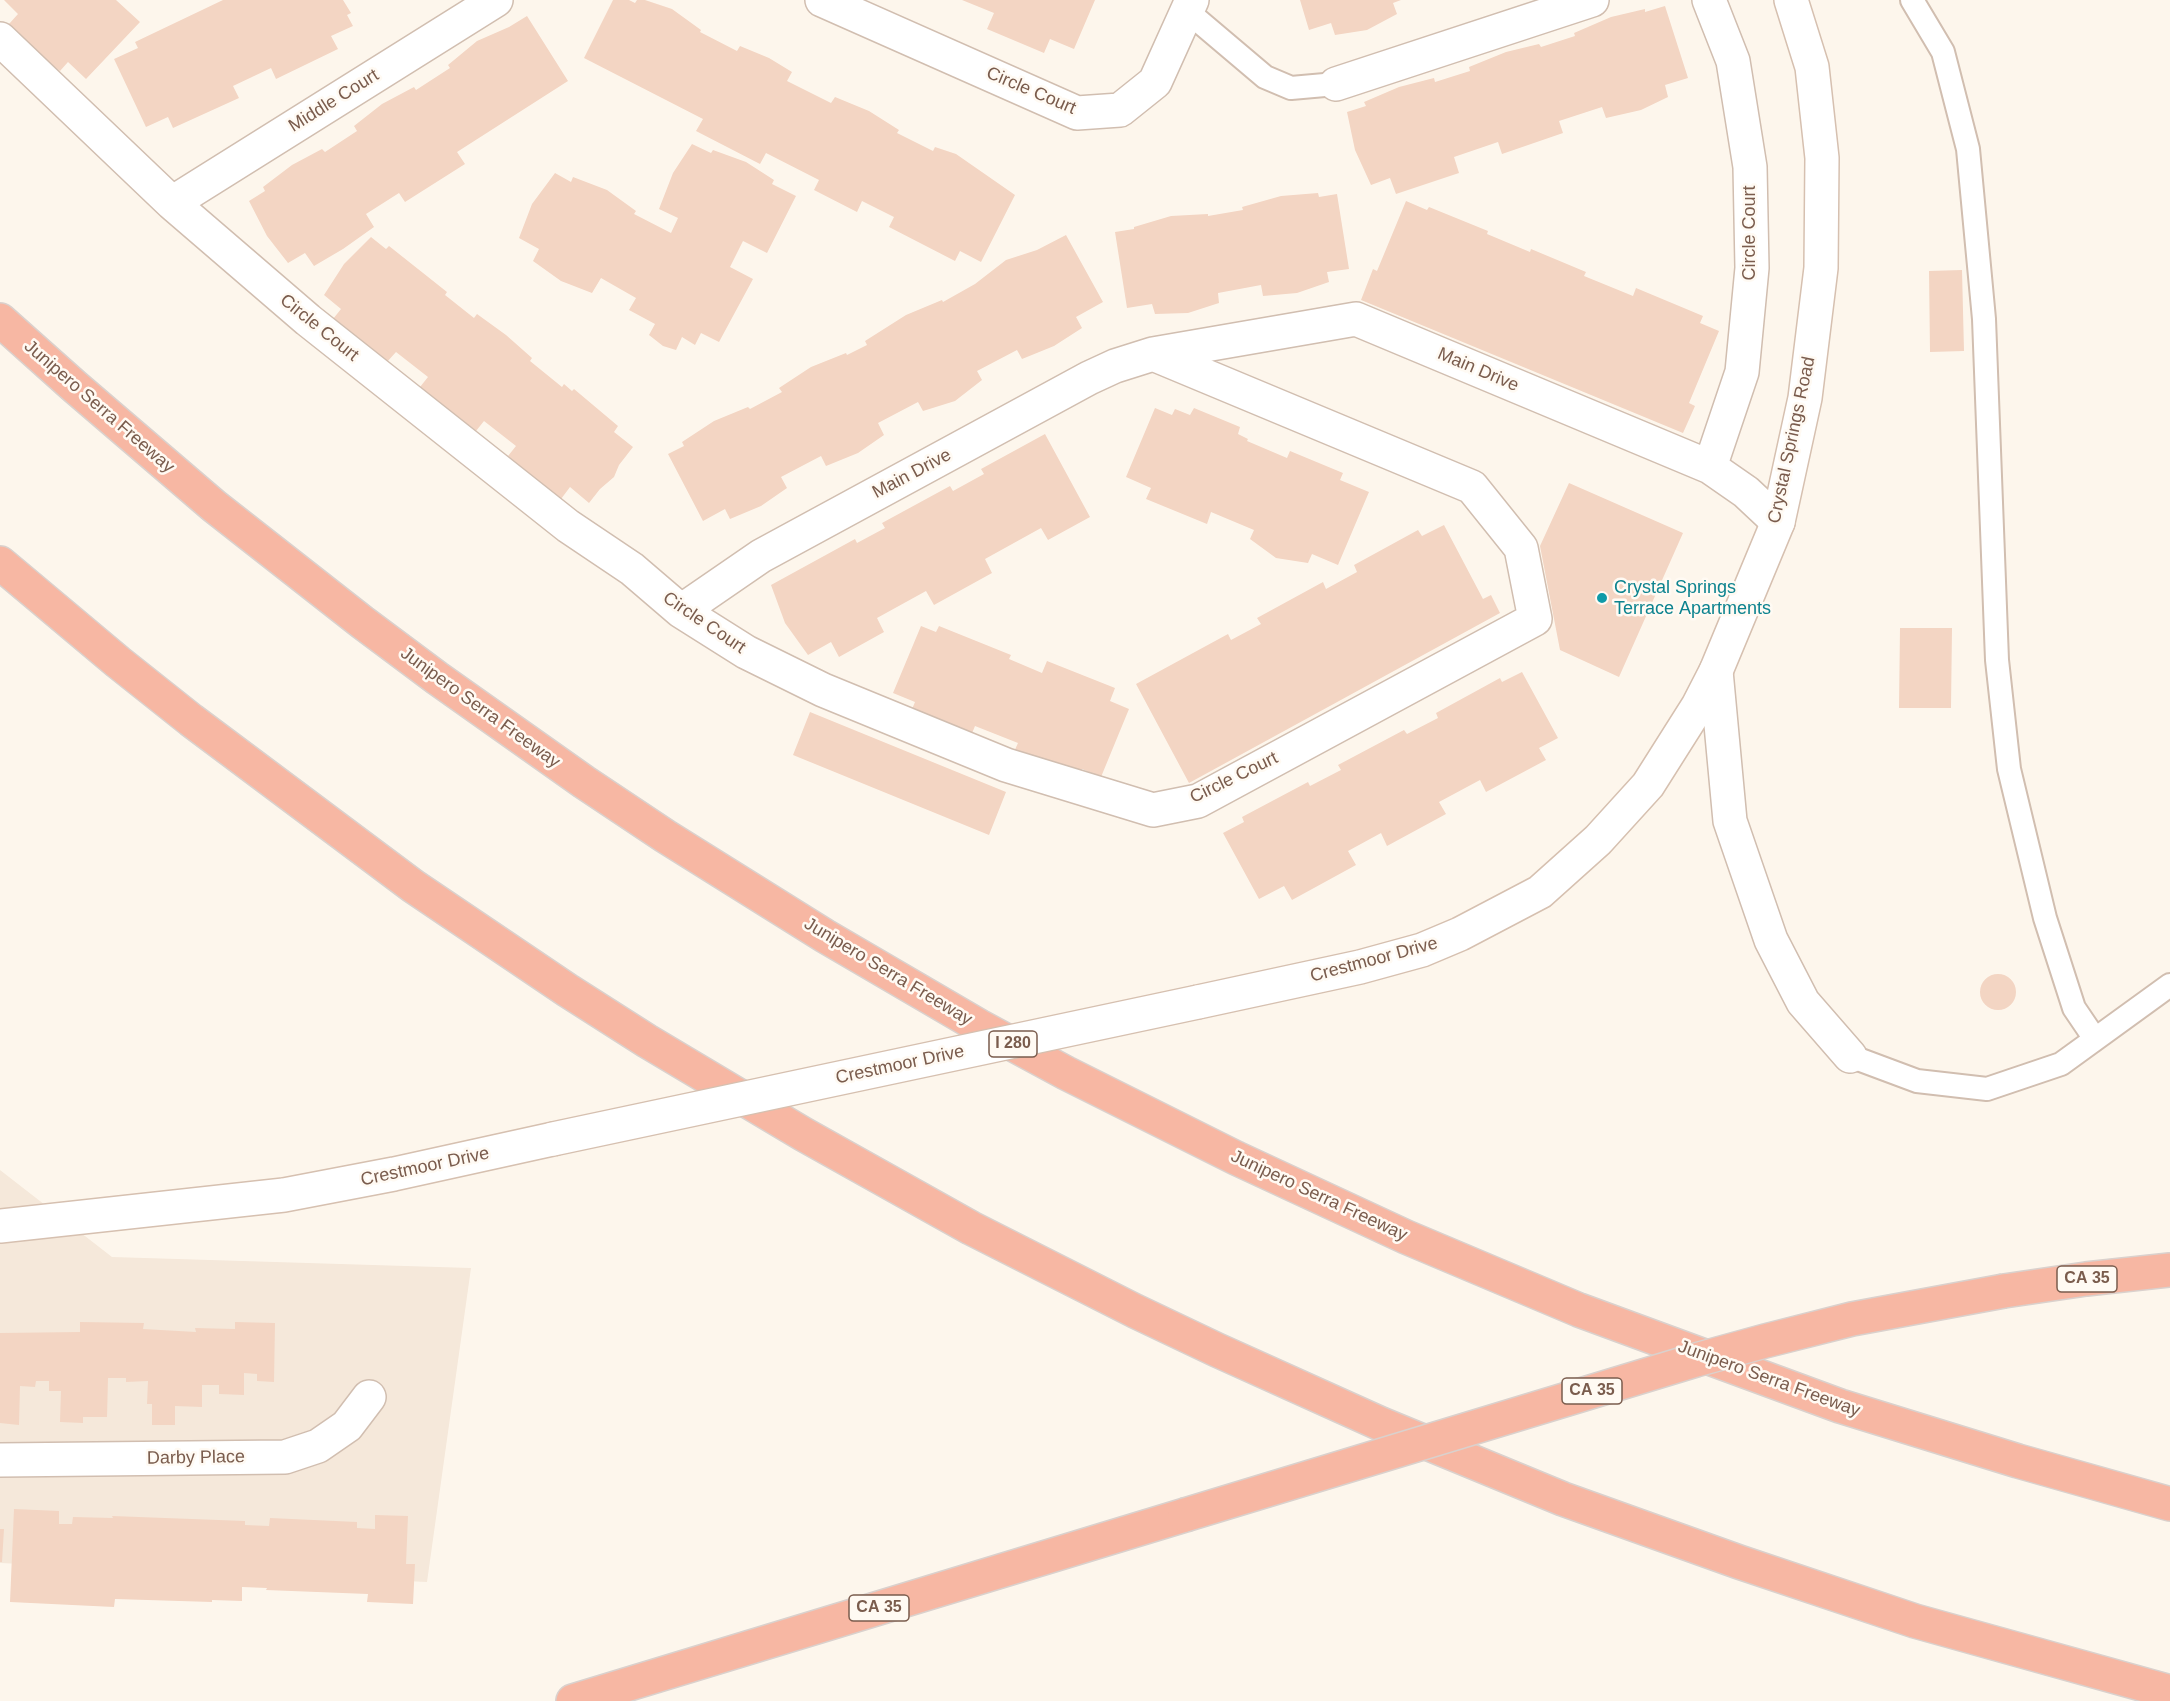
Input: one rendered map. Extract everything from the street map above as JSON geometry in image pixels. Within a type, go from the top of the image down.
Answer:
[{"type":"highway","name":"Junipero Serra Freeway","points":[[0,320],[214,506],[316,587],[437,678],[664,836],[825,936],[979,1026],[1066,1073],[1236,1158],[1406,1237],[1579,1310],[1852,1409],[2018,1461],[2170,1504]]},
{"type":"highway","points":[[0,563],[191,720],[339,832],[481,932],[567,990],[725,1088],[882,1179],[991,1238],[1124,1306],[1281,1380],[1457,1457],[1563,1499],[1738,1562],[1916,1620],[2170,1692]]},
{"type":"highway","name":"CA 35","points":[[573,1701],[1722,1353],[1852,1319],[2004,1291],[2170,1270]]},
{"type":"street","name":"Middle Court","points":[[172,202],[496,0]]},
{"type":"street","name":"Circle Court","points":[[822,0],[1077,112],[1120,110],[1155,82],[1190,6]]},
{"type":"street","points":[[1336,84],[1592,0]]},
{"type":"street","name":"Circle Court","points":[[1709,0],[1733,61],[1750,168],[1752,268],[1742,372],[1710,467]]},
{"type":"street","name":"Crystal Springs Road","points":[[1791,0],[1812,67],[1822,158],[1821,268],[1805,398],[1778,522],[1716,671],[1730,821],[1771,940],[1803,1002],[1850,1056]]},
{"type":"street","name":"Circle Court","points":[[0,39],[172,202],[308,320],[568,526],[632,569],[681,611],[746,651],[823,690],[1006,765],[1153,810],[1198,801],[1535,619],[1521,548],[1472,487],[1153,354]]},
{"type":"street","name":"Main Drive","points":[[681,611],[771,550],[1115,366],[1153,354],[1356,319],[1710,467],[1746,492],[1778,522]]},
{"type":"street","name":"Crestmoor Drive","points":[[0,1226],[284,1195],[375,1178],[1360,968],[1422,950],[1469,930],[1540,892],[1598,840],[1648,785],[1698,706],[1716,671]]},
{"type":"street","name":"Darby Place","points":[[0,1460],[285,1457],[318,1446],[347,1426],[369,1397]]},
{"type":"lane","points":[[1912,0],[1943,52],[1968,149],[1984,319],[1997,660],[2009,770],[2044,918],[2074,1008],[2095,1039]]},
{"type":"lane","points":[[1190,6],[1265,77],[1291,88],[1336,84]]},
{"type":"lane","points":[[1850,1056],[1917,1081],[1987,1089],[2061,1064],[2170,985]]},
{"type":"shaded area","points":[[0,1170],[112,1257],[471,1268],[427,1582],[0,1563]]},
{"type":"building","points":[[4,0],[116,0],[140,22],[86,79],[68,62],[60,71],[32,50],[9,24],[18,14]]},
{"type":"building","points":[[223,0],[343,0],[351,13],[347,15],[353,26],[331,36],[338,49],[276,79],[271,68],[233,86],[239,98],[173,128],[168,117],[146,127],[114,59],[138,48],[135,42]]},
{"type":"building","points":[[613,0],[629,0],[635,3],[637,0],[645,0],[672,9],[701,30],[700,32],[737,51],[740,46],[769,58],[792,72],[787,81],[831,103],[835,97],[869,111],[899,130],[897,133],[933,151],[935,147],[956,154],[1015,195],[981,262],[960,251],[955,261],[889,227],[894,217],[862,201],[857,212],[814,190],[819,180],[766,153],[760,164],[696,131],[703,119],[584,58]]},
{"type":"building","points":[[962,0],[1095,0],[1074,49],[1050,39],[1044,53],[987,29],[994,13]]},
{"type":"building","points":[[1300,0],[1401,0],[1393,3],[1397,14],[1367,30],[1335,35],[1331,23],[1309,30]]},
{"type":"building","points":[[1665,6],[1688,78],[1665,85],[1668,97],[1641,110],[1606,118],[1602,107],[1559,121],[1563,133],[1502,154],[1498,142],[1454,157],[1459,173],[1396,194],[1390,178],[1371,185],[1355,150],[1347,112],[1366,106],[1364,102],[1399,87],[1434,78],[1435,82],[1470,71],[1469,67],[1506,52],[1539,44],[1541,47],[1575,36],[1574,33],[1611,17],[1645,9],[1645,12]]},
{"type":"building","points":[[527,16],[568,81],[457,152],[465,164],[405,202],[399,193],[366,214],[374,227],[343,249],[314,266],[305,253],[288,263],[267,236],[249,201],[265,191],[263,187],[292,165],[322,149],[325,152],[357,131],[354,126],[382,104],[414,87],[416,90],[450,68],[448,65],[477,41]]},
{"type":"building","points":[[692,144],[711,153],[713,150],[746,162],[774,180],[772,184],[796,196],[767,253],[743,241],[730,267],[753,279],[719,342],[701,333],[695,345],[682,337],[676,350],[663,346],[649,335],[655,324],[629,310],[636,298],[601,278],[592,293],[561,281],[533,261],[539,249],[519,238],[532,204],[555,173],[571,182],[573,177],[607,190],[636,211],[634,214],[671,233],[678,218],[659,209],[673,173]]},
{"type":"building","points":[[1318,193],[1319,197],[1337,194],[1349,269],[1327,272],[1329,282],[1297,293],[1263,296],[1261,285],[1218,293],[1219,303],[1188,313],[1155,314],[1152,304],[1127,308],[1115,232],[1134,229],[1134,227],[1171,216],[1208,214],[1208,216],[1243,210],[1242,207],[1281,196]]},
{"type":"building","points":[[1406,201],[1427,210],[1429,207],[1488,231],[1487,234],[1530,252],[1531,249],[1586,272],[1584,276],[1633,296],[1636,288],[1703,316],[1700,323],[1719,331],[1689,403],[1695,406],[1683,433],[1361,300],[1373,269],[1377,271]]},
{"type":"building","points":[[1066,235],[1103,302],[1076,317],[1082,328],[1054,346],[1022,359],[1017,350],[977,371],[982,380],[955,401],[923,411],[918,402],[878,423],[884,435],[858,453],[826,466],[821,456],[781,477],[787,488],[761,506],[730,519],[725,509],[703,521],[668,454],[684,446],[682,442],[714,421],[748,407],[750,409],[782,392],[779,388],[811,367],[846,353],[847,355],[867,345],[865,341],[906,315],[942,300],[943,302],[975,284],[1006,260],[1037,250]]},
{"type":"building","points":[[371,237],[386,249],[389,246],[447,292],[445,295],[474,318],[477,314],[506,335],[532,358],[530,361],[562,387],[564,384],[572,391],[574,389],[618,426],[614,432],[633,447],[619,465],[614,477],[589,503],[570,487],[561,499],[508,456],[516,446],[484,421],[476,431],[420,387],[428,377],[396,352],[387,362],[333,319],[341,309],[324,295],[344,264]]},
{"type":"building","points":[[1962,270],[1964,351],[1930,352],[1929,271]]},
{"type":"building","points":[[1155,408],[1172,415],[1175,409],[1190,415],[1194,408],[1240,427],[1238,434],[1248,439],[1247,441],[1287,458],[1290,451],[1343,473],[1340,480],[1369,492],[1338,565],[1312,554],[1308,563],[1276,558],[1250,539],[1254,530],[1211,512],[1207,524],[1146,499],[1151,488],[1126,477]]},
{"type":"building","points":[[1045,434],[1090,517],[1048,540],[1041,528],[985,559],[992,573],[934,605],[926,591],[877,618],[884,632],[839,657],[831,642],[808,655],[785,623],[771,585],[855,539],[857,543],[885,528],[882,523],[950,486],[953,491],[984,474],[981,469]]},
{"type":"building","name":"Crystal Springs Terrace Apartments","points":[[1569,483],[1683,533],[1619,677],[1560,650],[1540,546]]},
{"type":"building","points":[[1444,525],[1483,599],[1491,595],[1500,613],[1189,783],[1136,684],[1228,634],[1231,640],[1261,624],[1257,618],[1323,582],[1326,589],[1357,572],[1354,565],[1418,530],[1422,536]]},
{"type":"building","points":[[921,626],[936,632],[939,626],[1011,655],[1009,659],[1042,673],[1047,661],[1115,688],[1110,701],[1129,709],[1101,777],[1082,769],[1078,780],[1013,754],[1018,743],[975,726],[970,738],[910,714],[915,702],[893,693]]},
{"type":"building","points":[[1900,628],[1952,628],[1951,708],[1899,708]]},
{"type":"building","points":[[1522,672],[1558,738],[1539,748],[1546,760],[1486,792],[1480,780],[1439,802],[1446,814],[1387,846],[1381,833],[1348,851],[1356,865],[1292,900],[1284,886],[1259,899],[1223,833],[1244,822],[1242,817],[1308,782],[1310,786],[1341,770],[1338,765],[1404,730],[1407,734],[1438,718],[1436,713],[1500,678],[1502,682]]},
{"type":"building","points":[[810,712],[1006,792],[989,835],[793,755]]},
{"type":"building","points":[[1998,974],[2011,979],[2016,992],[2011,1005],[1998,1010],[1985,1005],[1980,992],[1985,979]]},
{"type":"building","points":[[80,1322],[144,1323],[143,1329],[196,1332],[195,1328],[235,1329],[235,1322],[275,1323],[274,1382],[257,1381],[257,1374],[244,1373],[244,1395],[219,1394],[219,1385],[202,1385],[202,1407],[175,1406],[175,1425],[152,1425],[152,1404],[147,1404],[148,1381],[126,1382],[126,1378],[108,1378],[107,1417],[83,1417],[83,1423],[60,1422],[61,1391],[49,1391],[49,1381],[36,1381],[35,1387],[20,1386],[19,1425],[0,1423],[0,1333],[80,1332]]},
{"type":"building","points":[[14,1509],[59,1511],[59,1524],[72,1524],[73,1517],[113,1518],[112,1516],[245,1521],[245,1525],[269,1526],[270,1518],[357,1522],[357,1528],[375,1529],[375,1515],[408,1516],[406,1564],[415,1564],[413,1604],[367,1602],[368,1594],[242,1587],[242,1601],[115,1599],[114,1607],[10,1602]]},
{"type":"building","points":[[0,1529],[4,1529],[2,1562],[0,1562]]},
{"type":"place","name":"Crystal Springs Terrace Apartments","points":[[1602,598]]}]
